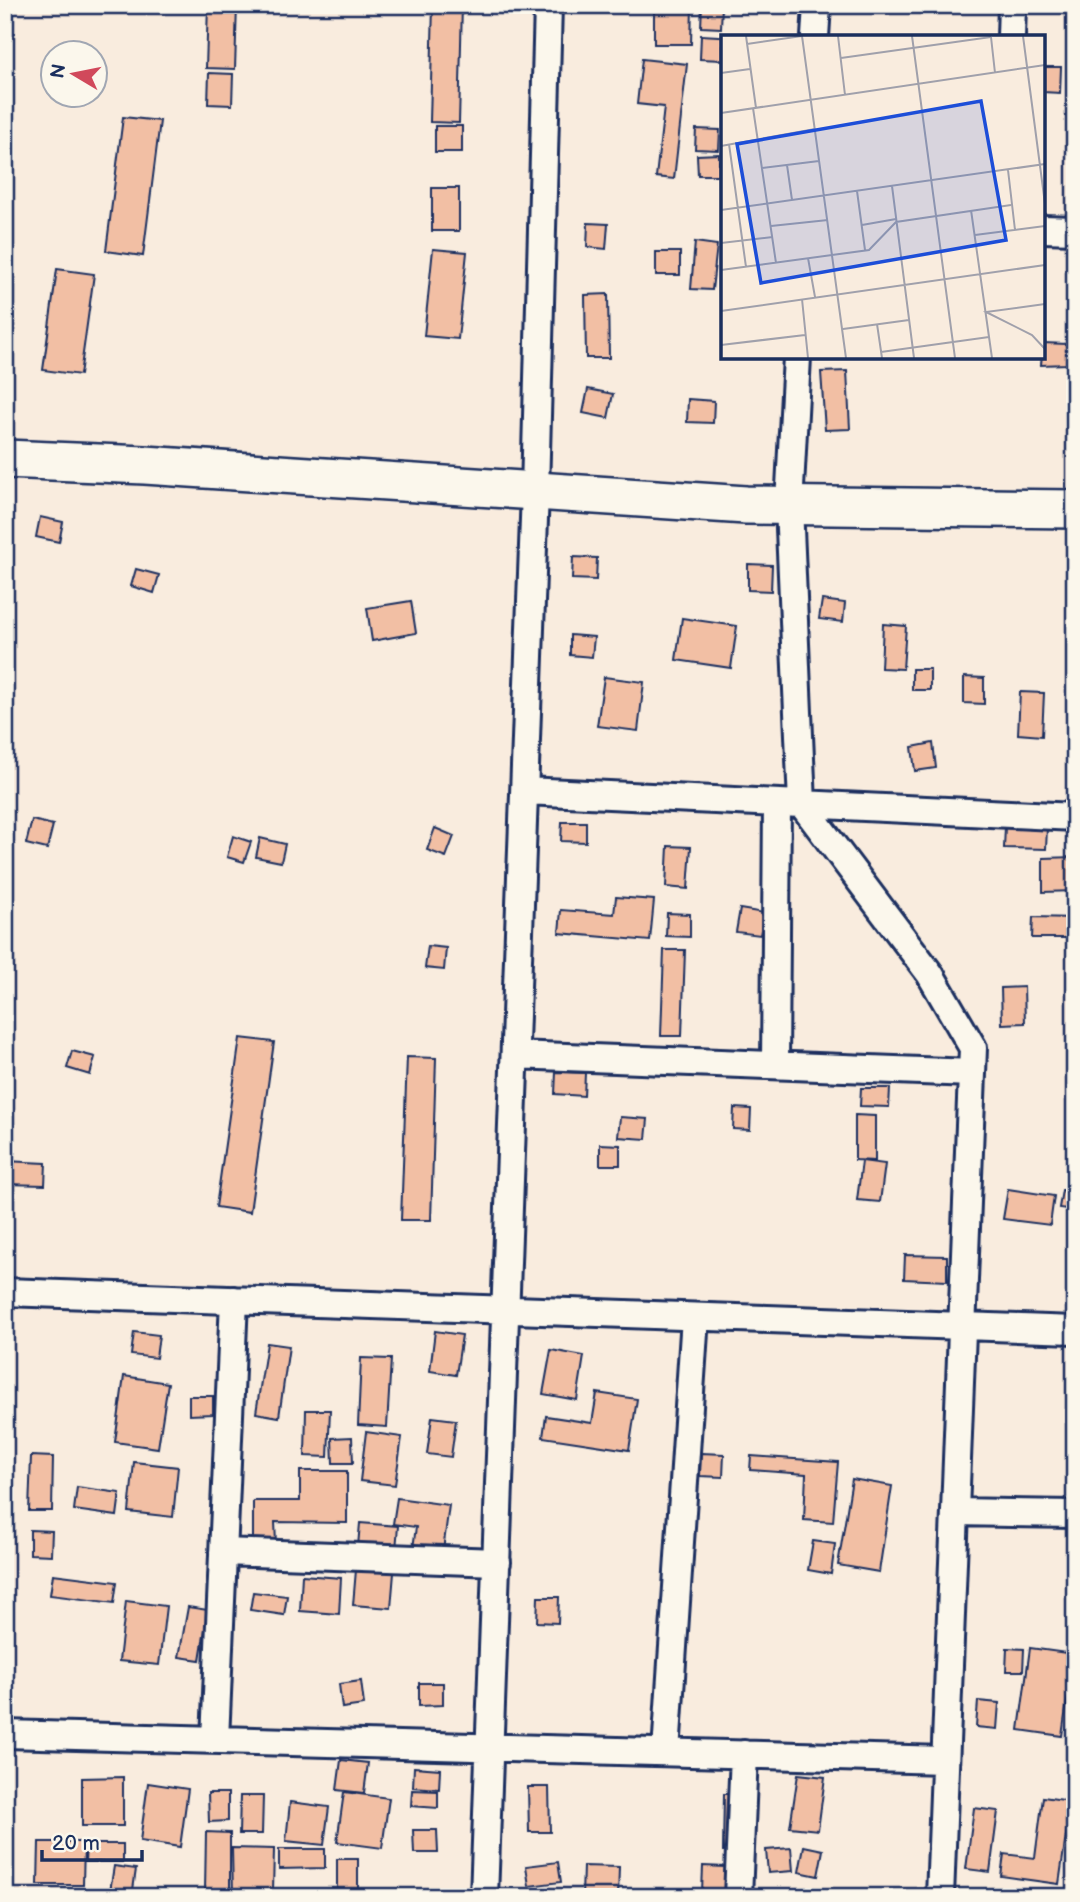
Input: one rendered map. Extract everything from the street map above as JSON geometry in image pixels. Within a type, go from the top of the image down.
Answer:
[{"type":"street","points":[[484,1897],[525,791],[548,5]]},
{"type":"street","points":[[815,35],[817,5]]},
{"type":"street","points":[[1011,35],[1012,5]]},
{"type":"street","points":[[1045,229],[1075,230]]},
{"type":"street","points":[[775,1065],[790,803],[789,506],[797,359]]},
{"type":"street","points":[[5,459],[789,506],[1075,509]]},
{"type":"street","points":[[525,791],[1075,817]]},
{"type":"street","points":[[790,803],[930,974],[973,1048],[940,1897]]},
{"type":"street","points":[[515,1055],[972,1073]]},
{"type":"street","points":[[5,1292],[1075,1330]]},
{"type":"street","points":[[215,1740],[234,1300]]},
{"type":"street","points":[[666,1752],[695,1317]]},
{"type":"street","points":[[955,1512],[1075,1514]]},
{"type":"street","points":[[223,1552],[497,1562]]},
{"type":"street","points":[[5,1734],[945,1760]]},
{"type":"street","points":[[738,1897],[744,1754]]},
{"type":"building","points":[[208,5],[237,5],[235,69],[206,68]]},
{"type":"building","points":[[433,5],[462,5],[459,123],[430,122]]},
{"type":"building","points":[[654,5],[692,5],[691,44],[654,44]]},
{"type":"building","points":[[702,5],[722,5],[721,28],[701,27]]},
{"type":"building","points":[[1069,5],[1075,5],[1075,30],[1070,31]]},
{"type":"building","points":[[701,35],[721,36],[721,60],[700,59]]},
{"type":"building","points":[[642,59],[687,64],[674,179],[656,177],[664,107],[637,104]]},
{"type":"building","points":[[1045,67],[1061,67],[1060,93],[1045,92]]},
{"type":"building","points":[[209,73],[233,74],[232,105],[208,104]]},
{"type":"building","points":[[123,117],[160,121],[143,256],[106,251]]},
{"type":"building","points":[[435,126],[462,126],[462,152],[435,152]]},
{"type":"building","points":[[696,129],[720,130],[719,150],[695,149]]},
{"type":"building","points":[[719,154],[719,175],[698,175],[697,155]]},
{"type":"building","points":[[432,188],[459,188],[459,231],[432,231]]},
{"type":"building","points":[[588,223],[608,224],[606,249],[587,247]]},
{"type":"building","points":[[695,242],[717,245],[712,290],[691,289]]},
{"type":"building","points":[[433,249],[467,252],[458,339],[424,336]]},
{"type":"building","points":[[656,252],[680,252],[680,275],[656,275]]},
{"type":"building","points":[[57,269],[94,274],[80,375],[43,370]]},
{"type":"building","points":[[608,294],[609,358],[586,358],[585,295]]},
{"type":"building","points":[[1045,343],[1067,344],[1067,364],[1041,365],[1042,359],[1045,359]]},
{"type":"building","points":[[847,371],[850,429],[825,430],[821,372]]},
{"type":"building","points":[[588,389],[613,394],[608,418],[583,413]]},
{"type":"building","points":[[688,399],[714,401],[713,423],[687,422]]},
{"type":"building","points":[[40,517],[63,522],[59,542],[36,537]]},
{"type":"building","points":[[573,557],[597,558],[596,580],[572,579]]},
{"type":"building","points":[[748,564],[772,565],[771,591],[748,590]]},
{"type":"building","points":[[136,569],[159,575],[154,593],[131,586]]},
{"type":"building","points":[[822,600],[845,603],[843,622],[819,619]]},
{"type":"building","points":[[411,601],[416,633],[372,641],[367,608]]},
{"type":"building","points":[[682,618],[737,626],[731,668],[676,660]]},
{"type":"building","points":[[883,624],[906,626],[903,669],[881,668]]},
{"type":"building","points":[[570,635],[594,637],[592,657],[570,655]]},
{"type":"building","points":[[912,669],[930,669],[930,690],[912,690]]},
{"type":"building","points":[[604,677],[644,682],[638,731],[597,726]]},
{"type":"building","points":[[964,677],[984,678],[984,704],[964,703]]},
{"type":"building","points":[[1020,692],[1044,693],[1042,736],[1018,734]]},
{"type":"building","points":[[933,743],[936,768],[915,771],[912,747]]},
{"type":"building","points":[[32,820],[53,825],[47,849],[26,844]]},
{"type":"building","points":[[562,822],[586,822],[586,842],[561,841]]},
{"type":"building","points":[[1005,827],[1047,828],[1046,849],[1004,848]]},
{"type":"building","points":[[435,828],[454,836],[446,857],[427,850]]},
{"type":"building","points":[[233,836],[251,842],[244,862],[227,857]]},
{"type":"building","points":[[260,838],[285,844],[281,862],[256,857]]},
{"type":"building","points":[[668,846],[691,847],[688,889],[666,887]]},
{"type":"building","points":[[1075,857],[1075,891],[1043,892],[1043,858]]},
{"type":"building","points":[[616,897],[654,900],[650,941],[559,933],[561,910],[614,914]]},
{"type":"building","points":[[740,909],[764,913],[760,935],[736,932]]},
{"type":"building","points":[[667,913],[690,914],[690,937],[666,936]]},
{"type":"building","points":[[1033,917],[1075,918],[1075,938],[1032,938]]},
{"type":"building","points":[[428,946],[446,948],[444,970],[425,968]]},
{"type":"building","points":[[664,950],[685,950],[682,1036],[661,1036]]},
{"type":"building","points":[[1024,987],[1025,1023],[1002,1024],[1001,988]]},
{"type":"building","points":[[240,1038],[274,1042],[250,1212],[216,1207]]},
{"type":"building","points":[[72,1051],[95,1057],[90,1075],[67,1068]]},
{"type":"building","points":[[407,1057],[436,1058],[431,1220],[401,1220]]},
{"type":"building","points":[[556,1072],[585,1073],[584,1096],[555,1094]]},
{"type":"building","points":[[861,1088],[890,1088],[889,1107],[860,1106]]},
{"type":"building","points":[[734,1108],[751,1109],[750,1130],[733,1129]]},
{"type":"building","points":[[855,1115],[875,1116],[875,1161],[855,1160]]},
{"type":"building","points":[[620,1117],[648,1119],[646,1139],[618,1137]]},
{"type":"building","points":[[600,1144],[620,1145],[620,1165],[600,1165]]},
{"type":"building","points":[[5,1161],[46,1163],[45,1185],[5,1184]]},
{"type":"building","points":[[862,1161],[885,1164],[880,1202],[857,1200]]},
{"type":"building","points":[[1008,1189],[1054,1196],[1050,1225],[1003,1219]]},
{"type":"building","points":[[1062,1190],[1075,1191],[1075,1210],[1059,1208]]},
{"type":"building","points":[[905,1255],[947,1256],[947,1281],[904,1279]]},
{"type":"building","points":[[435,1331],[462,1335],[456,1375],[430,1371]]},
{"type":"building","points":[[134,1332],[159,1335],[156,1358],[131,1355]]},
{"type":"building","points":[[267,1343],[289,1346],[279,1417],[256,1413]]},
{"type":"building","points":[[551,1350],[584,1356],[577,1400],[543,1394]]},
{"type":"building","points":[[361,1358],[391,1359],[387,1427],[358,1425]]},
{"type":"building","points":[[124,1376],[168,1383],[158,1448],[115,1442]]},
{"type":"building","points":[[597,1393],[637,1399],[629,1450],[543,1437],[546,1416],[592,1423]]},
{"type":"building","points":[[189,1396],[213,1396],[213,1414],[189,1415]]},
{"type":"building","points":[[306,1410],[330,1410],[328,1457],[305,1456]]},
{"type":"building","points":[[432,1417],[456,1420],[451,1457],[427,1454]]},
{"type":"building","points":[[366,1432],[402,1437],[395,1485],[360,1481]]},
{"type":"building","points":[[352,1437],[353,1463],[333,1463],[332,1438]]},
{"type":"building","points":[[701,1453],[724,1454],[723,1477],[700,1476]]},
{"type":"building","points":[[31,1456],[53,1457],[52,1511],[29,1511]]},
{"type":"building","points":[[751,1456],[838,1462],[833,1522],[804,1520],[806,1474],[750,1470]]},
{"type":"building","points":[[134,1462],[178,1467],[173,1517],[129,1512]]},
{"type":"building","points":[[300,1471],[347,1471],[347,1523],[275,1522],[276,1543],[253,1543],[253,1501],[300,1501]]},
{"type":"building","points":[[852,1479],[892,1486],[879,1572],[838,1565]]},
{"type":"building","points":[[77,1487],[120,1493],[117,1516],[74,1510]]},
{"type":"building","points":[[397,1498],[449,1505],[443,1551],[413,1548],[416,1527],[393,1524]]},
{"type":"building","points":[[360,1523],[398,1526],[391,1608],[353,1605]]},
{"type":"building","points":[[30,1530],[52,1531],[51,1555],[30,1554]]},
{"type":"building","points":[[813,1541],[835,1544],[831,1574],[808,1570]]},
{"type":"building","points":[[53,1574],[117,1582],[114,1603],[50,1595]]},
{"type":"building","points":[[302,1575],[341,1578],[339,1614],[300,1611]]},
{"type":"building","points":[[253,1592],[287,1596],[284,1615],[250,1610]]},
{"type":"building","points":[[538,1597],[559,1597],[558,1623],[537,1622]]},
{"type":"building","points":[[126,1601],[166,1606],[159,1665],[119,1661]]},
{"type":"building","points":[[188,1607],[208,1610],[200,1660],[179,1657]]},
{"type":"building","points":[[1007,1648],[1024,1649],[1023,1671],[1006,1671]]},
{"type":"building","points":[[1030,1648],[1074,1654],[1062,1736],[1019,1730]]},
{"type":"building","points":[[361,1681],[364,1705],[342,1708],[339,1684]]},
{"type":"building","points":[[419,1683],[443,1683],[443,1705],[419,1706]]},
{"type":"building","points":[[978,1701],[999,1703],[997,1729],[976,1727]]},
{"type":"building","points":[[341,1760],[368,1763],[364,1793],[337,1790]]},
{"type":"building","points":[[414,1767],[440,1769],[439,1789],[413,1787]]},
{"type":"building","points":[[798,1774],[825,1777],[818,1830],[790,1827]]},
{"type":"building","points":[[123,1777],[123,1826],[82,1826],[82,1778]]},
{"type":"building","points":[[148,1783],[188,1789],[180,1847],[140,1841]]},
{"type":"building","points":[[528,1787],[549,1787],[550,1832],[529,1832]]},
{"type":"building","points":[[412,1790],[438,1791],[438,1808],[411,1806]]},
{"type":"building","points":[[344,1792],[389,1798],[382,1848],[337,1842]]},
{"type":"building","points":[[208,1793],[228,1793],[228,1821],[209,1822]]},
{"type":"building","points":[[1071,1793],[1075,1793],[1075,1828],[1068,1827]]},
{"type":"building","points":[[724,1794],[750,1794],[748,1851],[723,1851]]},
{"type":"building","points":[[240,1796],[263,1796],[262,1834],[239,1834]]},
{"type":"building","points":[[1043,1797],[1071,1801],[1059,1884],[1001,1876],[1004,1854],[1035,1858]]},
{"type":"building","points":[[290,1802],[329,1807],[324,1845],[286,1841]]},
{"type":"building","points":[[974,1808],[998,1811],[990,1872],[966,1869]]},
{"type":"building","points":[[413,1830],[437,1830],[438,1853],[414,1853]]},
{"type":"building","points":[[206,1832],[230,1833],[230,1893],[205,1892]]},
{"type":"building","points":[[39,1842],[84,1842],[83,1885],[38,1885]]},
{"type":"building","points":[[86,1844],[123,1844],[123,1862],[85,1862]]},
{"type":"building","points":[[804,1846],[823,1850],[818,1876],[799,1872]]},
{"type":"building","points":[[232,1848],[274,1849],[273,1891],[255,1891],[255,1897],[233,1897]]},
{"type":"building","points":[[791,1848],[793,1871],[768,1873],[766,1850]]},
{"type":"building","points":[[279,1849],[325,1849],[325,1868],[279,1869]]},
{"type":"building","points":[[337,1859],[358,1859],[358,1897],[337,1897]]},
{"type":"building","points":[[558,1862],[561,1882],[529,1886],[526,1866]]},
{"type":"building","points":[[114,1866],[136,1869],[132,1897],[109,1897]]},
{"type":"building","points":[[583,1866],[619,1867],[618,1897],[582,1897]]},
{"type":"building","points":[[703,1866],[725,1867],[724,1893],[702,1892]]}]
